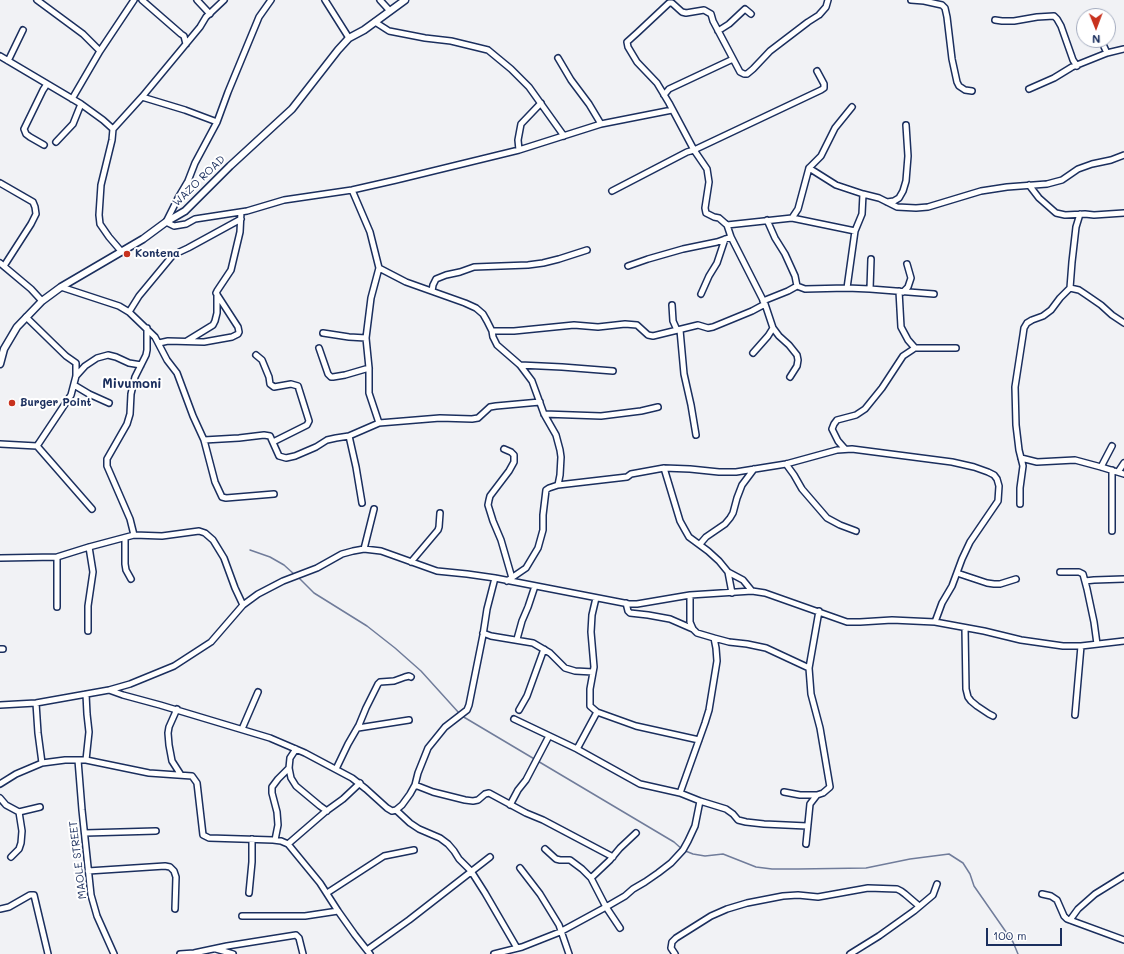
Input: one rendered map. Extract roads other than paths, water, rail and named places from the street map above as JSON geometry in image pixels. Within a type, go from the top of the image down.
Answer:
[{"type":"main road","name":"WAZO ROAD","points":[[0,364],[2,352],[17,326],[42,301],[61,287],[143,239],[166,222],[185,211],[230,166],[292,109],[349,38],[375,22],[388,9],[405,0]]},
{"type":"street","points":[[37,0],[83,34],[100,51]]},
{"type":"street","points":[[72,99],[100,51],[134,0]]},
{"type":"street","points":[[142,0],[184,36],[186,44]]},
{"type":"street","points":[[197,0],[210,14]]},
{"type":"street","points":[[121,252],[100,224],[99,215],[101,185],[112,140],[113,129],[142,97],[210,14],[224,0]]},
{"type":"street","points":[[271,0],[259,17],[217,122],[194,163],[188,181],[166,222],[174,226],[186,224],[195,219],[241,212],[284,200],[352,190],[396,180],[519,150],[601,124],[672,110]]},
{"type":"street","points":[[325,0],[349,38]]},
{"type":"street","points":[[380,0],[388,9]]},
{"type":"street","points":[[387,0],[388,9]]},
{"type":"street","points":[[790,377],[797,366],[797,356],[773,328],[764,302],[731,237],[727,225],[719,218],[706,213],[705,208],[708,182],[707,169],[694,150],[657,83],[637,62],[628,47],[627,42],[669,3],[672,2],[682,12],[686,13],[704,10],[708,11],[711,14],[718,31],[740,72],[747,74],[770,51],[819,15],[826,8],[828,0]]},
{"type":"street","points":[[912,0],[942,5],[945,8],[952,59],[957,82],[965,90],[972,91]]},
{"type":"street","points":[[718,31],[729,24],[745,9],[752,14]]},
{"type":"street","points":[[995,20],[1014,21],[1054,16],[1061,26],[1073,60],[1077,66]]},
{"type":"street","points":[[375,22],[389,31],[451,41],[488,50],[529,86],[564,136]]},
{"type":"street","points":[[8,61],[23,30]]},
{"type":"street","points":[[1105,48],[1107,53]]},
{"type":"street","points":[[1030,89],[1107,53],[1124,49]]},
{"type":"street","points":[[0,56],[81,104],[113,129]]},
{"type":"street","points":[[558,58],[601,124]]},
{"type":"street","points":[[664,95],[669,89],[733,60]]},
{"type":"street","points":[[612,191],[687,152],[821,90],[824,88],[824,84],[817,71]]},
{"type":"street","points":[[44,145],[26,134],[24,129],[47,84]]},
{"type":"street","points":[[142,97],[185,110],[217,122]]},
{"type":"street","points":[[56,142],[73,124],[81,104]]},
{"type":"street","points":[[519,150],[518,140],[521,124],[541,104]]},
{"type":"street","points":[[792,218],[798,208],[809,168],[821,156],[834,128],[852,107]]},
{"type":"street","points":[[887,202],[894,201],[899,198],[906,181],[908,156],[906,125]]},
{"type":"street","points":[[809,168],[836,185],[879,198],[897,207],[916,208],[928,207],[981,191],[1007,187],[1047,184],[1062,180],[1078,169],[1124,155]]},
{"type":"street","points":[[0,183],[33,202],[36,214],[31,224],[2,265],[31,289],[42,301]]},
{"type":"street","points":[[1029,185],[1039,198],[1056,213],[1065,215],[1124,213]]},
{"type":"street","points":[[352,190],[370,232],[379,268],[371,298],[366,338],[370,393],[379,423]]},
{"type":"street","points":[[847,288],[855,231],[862,214],[863,194]]},
{"type":"street","points":[[187,341],[213,325],[215,321],[217,313],[217,291],[231,270],[238,244],[241,212]]},
{"type":"street","points":[[1020,504],[1020,488],[1023,466],[1019,450],[1016,425],[1015,387],[1024,328],[1027,322],[1043,316],[1051,310],[1070,288],[1076,227],[1080,214]]},
{"type":"street","points":[[727,225],[792,218],[855,231]]},
{"type":"street","points":[[129,312],[139,296],[173,255],[241,219]]},
{"type":"street","points":[[767,220],[795,276],[797,286]]},
{"type":"street","points":[[628,266],[668,253],[718,242],[731,237]]},
{"type":"street","points":[[701,294],[717,263],[725,239]]},
{"type":"street","points":[[432,291],[436,278],[474,267],[543,263],[587,250]]},
{"type":"street","points":[[870,288],[871,259]]},
{"type":"street","points":[[901,291],[908,287],[911,278],[907,264]]},
{"type":"street","points":[[379,268],[406,282],[465,303],[476,308],[483,314],[492,331],[497,345],[520,365],[532,381],[544,414],[556,435],[560,450],[561,465],[558,485]]},
{"type":"street","points":[[492,331],[514,331],[574,325],[598,327],[625,324],[637,325],[648,335],[653,336],[698,325],[708,328],[752,311],[764,302],[797,286],[806,289],[870,288],[934,294]]},
{"type":"street","points":[[61,287],[108,302],[129,312],[155,337],[167,360],[177,373],[193,416],[204,440],[215,482],[222,497],[226,498],[274,494]]},
{"type":"street","points":[[1070,288],[1079,290],[1101,304],[1112,315],[1124,323]]},
{"type":"street","points":[[901,291],[901,327],[908,340],[915,348]]},
{"type":"street","points":[[159,343],[168,341],[187,341],[199,343],[210,342],[232,338],[238,334],[238,327],[217,294]]},
{"type":"street","points":[[672,305],[673,321],[678,330],[684,374],[696,435]]},
{"type":"street","points":[[26,317],[66,356],[76,363],[76,376],[71,395],[37,446]]},
{"type":"street","points":[[134,535],[130,519],[107,466],[107,458],[127,424],[130,414],[133,384],[147,350],[147,328]]},
{"type":"street","points":[[753,353],[773,328]]},
{"type":"street","points":[[323,333],[366,338]]},
{"type":"street","points":[[319,348],[328,374],[333,377],[369,368]]},
{"type":"street","points":[[845,449],[838,441],[832,429],[834,424],[837,420],[856,415],[865,409],[882,388],[903,356],[915,348],[956,348]]},
{"type":"street","points":[[76,376],[85,366],[97,358],[108,355],[129,363],[141,365]]},
{"type":"street","points":[[256,355],[262,360],[270,384],[274,387],[291,384],[298,386],[309,421],[306,425],[273,442]]},
{"type":"street","points":[[520,365],[613,371]]},
{"type":"street","points":[[74,384],[88,394],[109,403]]},
{"type":"street","points":[[204,440],[264,435],[270,436],[279,456],[286,458],[295,456],[316,447],[327,440],[348,436],[379,423],[440,418],[472,419],[478,418],[490,407],[540,402]]},
{"type":"street","points":[[544,414],[601,416],[641,411],[658,407]]},
{"type":"street","points":[[348,436],[356,467],[362,503]]},
{"type":"street","points":[[0,444],[37,446],[92,510]]},
{"type":"street","points":[[1101,467],[1112,446]]},
{"type":"street","points":[[504,449],[514,455],[514,462],[490,496],[488,505],[501,540],[509,579]]},
{"type":"street","points":[[509,579],[526,568],[538,548],[542,530],[546,490],[549,488],[558,485],[627,477],[632,474],[664,468],[720,472],[754,469],[786,464],[837,450],[852,449],[896,456],[952,462],[974,467],[994,475],[996,479],[999,486],[998,500],[970,542],[952,586],[942,603],[935,622]]},
{"type":"street","points":[[1021,458],[1037,462],[1075,460],[1124,474]]},
{"type":"street","points":[[1118,472],[1124,463]]},
{"type":"street","points":[[786,464],[802,489],[827,518],[856,531]]},
{"type":"street","points":[[664,468],[680,522],[689,537],[700,544],[719,561],[728,572],[743,580],[752,591]]},
{"type":"street","points":[[700,544],[706,537],[725,524],[730,518],[742,485],[754,469]]},
{"type":"street","points":[[1112,470],[1112,531]]},
{"type":"street","points":[[364,549],[374,509]]},
{"type":"street","points":[[411,562],[438,530],[440,513]]},
{"type":"street","points":[[0,558],[57,557],[134,535],[162,536],[199,531],[205,533],[213,540],[224,558],[243,605]]},
{"type":"street","points":[[125,538],[125,564],[126,570],[131,579]]},
{"type":"street","points":[[88,631],[88,606],[93,572],[89,547]]},
{"type":"street","points":[[0,705],[36,703],[109,690],[130,684],[174,666],[211,642],[243,605],[258,594],[283,581],[317,568],[342,554],[364,549],[381,551],[437,571],[509,579],[535,586],[626,604],[637,604],[690,595],[752,591],[765,593],[847,622],[892,620],[935,622],[1021,640],[1062,646],[1081,646],[1124,641]]},
{"type":"street","points":[[57,557],[57,607]]},
{"type":"street","points":[[728,572],[732,593]]},
{"type":"street","points":[[1060,572],[1079,572],[1083,574],[1094,622],[1097,644]]},
{"type":"street","points":[[957,573],[994,584],[1000,584],[1016,579]]},
{"type":"street","points":[[109,690],[177,709],[270,738],[336,769],[360,783],[387,808],[392,811],[396,810],[402,805],[415,785],[428,748],[445,727],[467,710],[483,632],[486,608],[495,578]]},
{"type":"street","points":[[1085,581],[1124,580]]},
{"type":"street","points":[[517,639],[535,586]]},
{"type":"street","points":[[690,595],[690,622],[693,629]]},
{"type":"street","points":[[596,598],[592,616],[591,632],[594,660],[590,689],[590,706],[597,712],[636,726],[699,740]]},
{"type":"street","points":[[626,604],[628,611],[630,612],[670,619],[693,629],[697,633],[729,642],[766,648],[809,668]]},
{"type":"street","points":[[806,844],[809,806],[811,801],[817,795],[830,787],[820,728],[812,694],[809,668],[819,611]]},
{"type":"street","points":[[965,628],[966,689],[968,697],[971,702],[993,716]]},
{"type":"street","points":[[483,632],[491,636],[517,639],[533,643],[554,656],[565,668],[575,671],[593,672]]},
{"type":"street","points":[[680,793],[709,710],[717,661],[716,641],[714,638]]},
{"type":"street","points":[[1075,715],[1081,646]]},
{"type":"street","points":[[520,710],[527,696],[544,649]]},
{"type":"street","points":[[336,769],[358,728],[378,684],[380,682],[394,681],[409,676],[411,677]]},
{"type":"street","points":[[242,729],[258,692]]},
{"type":"street","points":[[86,694],[89,732],[86,760]]},
{"type":"street","points":[[36,703],[42,763]]},
{"type":"street","points":[[177,709],[168,733],[172,761],[181,775]]},
{"type":"street","points":[[577,749],[597,712]]},
{"type":"street","points":[[514,719],[577,749],[640,784],[680,793],[726,809],[738,820],[764,824],[807,826]]},
{"type":"street","points":[[358,728],[409,720]]},
{"type":"street","points":[[510,805],[518,790],[526,780],[549,736]]},
{"type":"street","points":[[296,749],[290,758],[289,768],[291,778],[296,786],[327,811]]},
{"type":"street","points":[[0,784],[16,774],[42,763],[65,760],[86,760],[149,773],[192,776],[197,783],[203,835],[205,837],[275,840],[288,844],[320,883],[338,911],[369,952],[490,857]]},
{"type":"street","name":"MAOLE STREET","points":[[78,760],[90,895],[97,916],[114,954]]},
{"type":"street","points":[[275,840],[278,825],[272,787],[289,768]]},
{"type":"street","points":[[288,844],[343,799],[360,783]]},
{"type":"street","points":[[415,785],[433,792],[473,801],[478,800],[485,794],[489,794],[543,820],[613,857]]},
{"type":"street","points":[[784,792],[800,795],[817,795]]},
{"type":"street","points":[[0,798],[6,804],[19,812],[40,807]]},
{"type":"street","points":[[494,954],[517,948],[560,932],[624,896],[671,863],[683,850],[695,826],[700,801]]},
{"type":"street","points":[[396,810],[410,824],[440,838],[448,844],[471,871],[517,948]]},
{"type":"street","points":[[11,857],[22,843],[19,812]]},
{"type":"street","points":[[85,833],[156,831]]},
{"type":"street","points":[[591,878],[636,832]]},
{"type":"street","points":[[249,893],[252,862],[252,839]]},
{"type":"street","points":[[545,849],[556,859],[570,860],[591,878],[606,907],[620,928]]},
{"type":"street","points":[[327,893],[384,856],[414,850]]},
{"type":"street","points":[[88,871],[170,867],[174,871],[176,877],[175,909]]},
{"type":"street","points":[[520,868],[540,894],[559,925],[568,954]]},
{"type":"street","points":[[1070,920],[1078,909],[1095,894],[1124,876]]},
{"type":"street","points":[[850,954],[879,936],[914,911],[933,895],[937,884]]},
{"type":"street","points":[[675,954],[672,948],[672,942],[676,938],[711,916],[747,903],[783,896],[798,895],[818,897],[868,888],[897,889],[919,906]]},
{"type":"street","points":[[1042,894],[1051,896],[1057,900],[1064,916],[1070,920],[1124,940]]},
{"type":"street","points":[[0,909],[9,907],[30,895],[34,895],[48,954]]},
{"type":"street","points":[[242,916],[305,916],[338,911]]},
{"type":"street","points":[[180,954],[194,953],[296,935],[299,938],[304,954]]},
{"type":"street","points":[[214,949],[233,954]]},
{"type":"waterway","points":[[250,550],[270,557],[284,565],[295,575]]},
{"type":"waterway","points":[[298,577],[314,593],[367,626],[395,648],[421,671],[459,713]]},
{"type":"waterway","points":[[462,716],[674,842],[683,850],[693,854],[705,856],[723,854],[756,867],[772,869],[866,868],[910,859],[949,854],[963,863],[970,874],[974,886],[1013,942],[1018,954]]},
{"type":"place","name":"Kontena","points":[[127,254]]},
{"type":"place","name":"Burger Point","points":[[12,403]]},
{"type":"district","name":"Mivumoni","points":[[132,384]]}]
